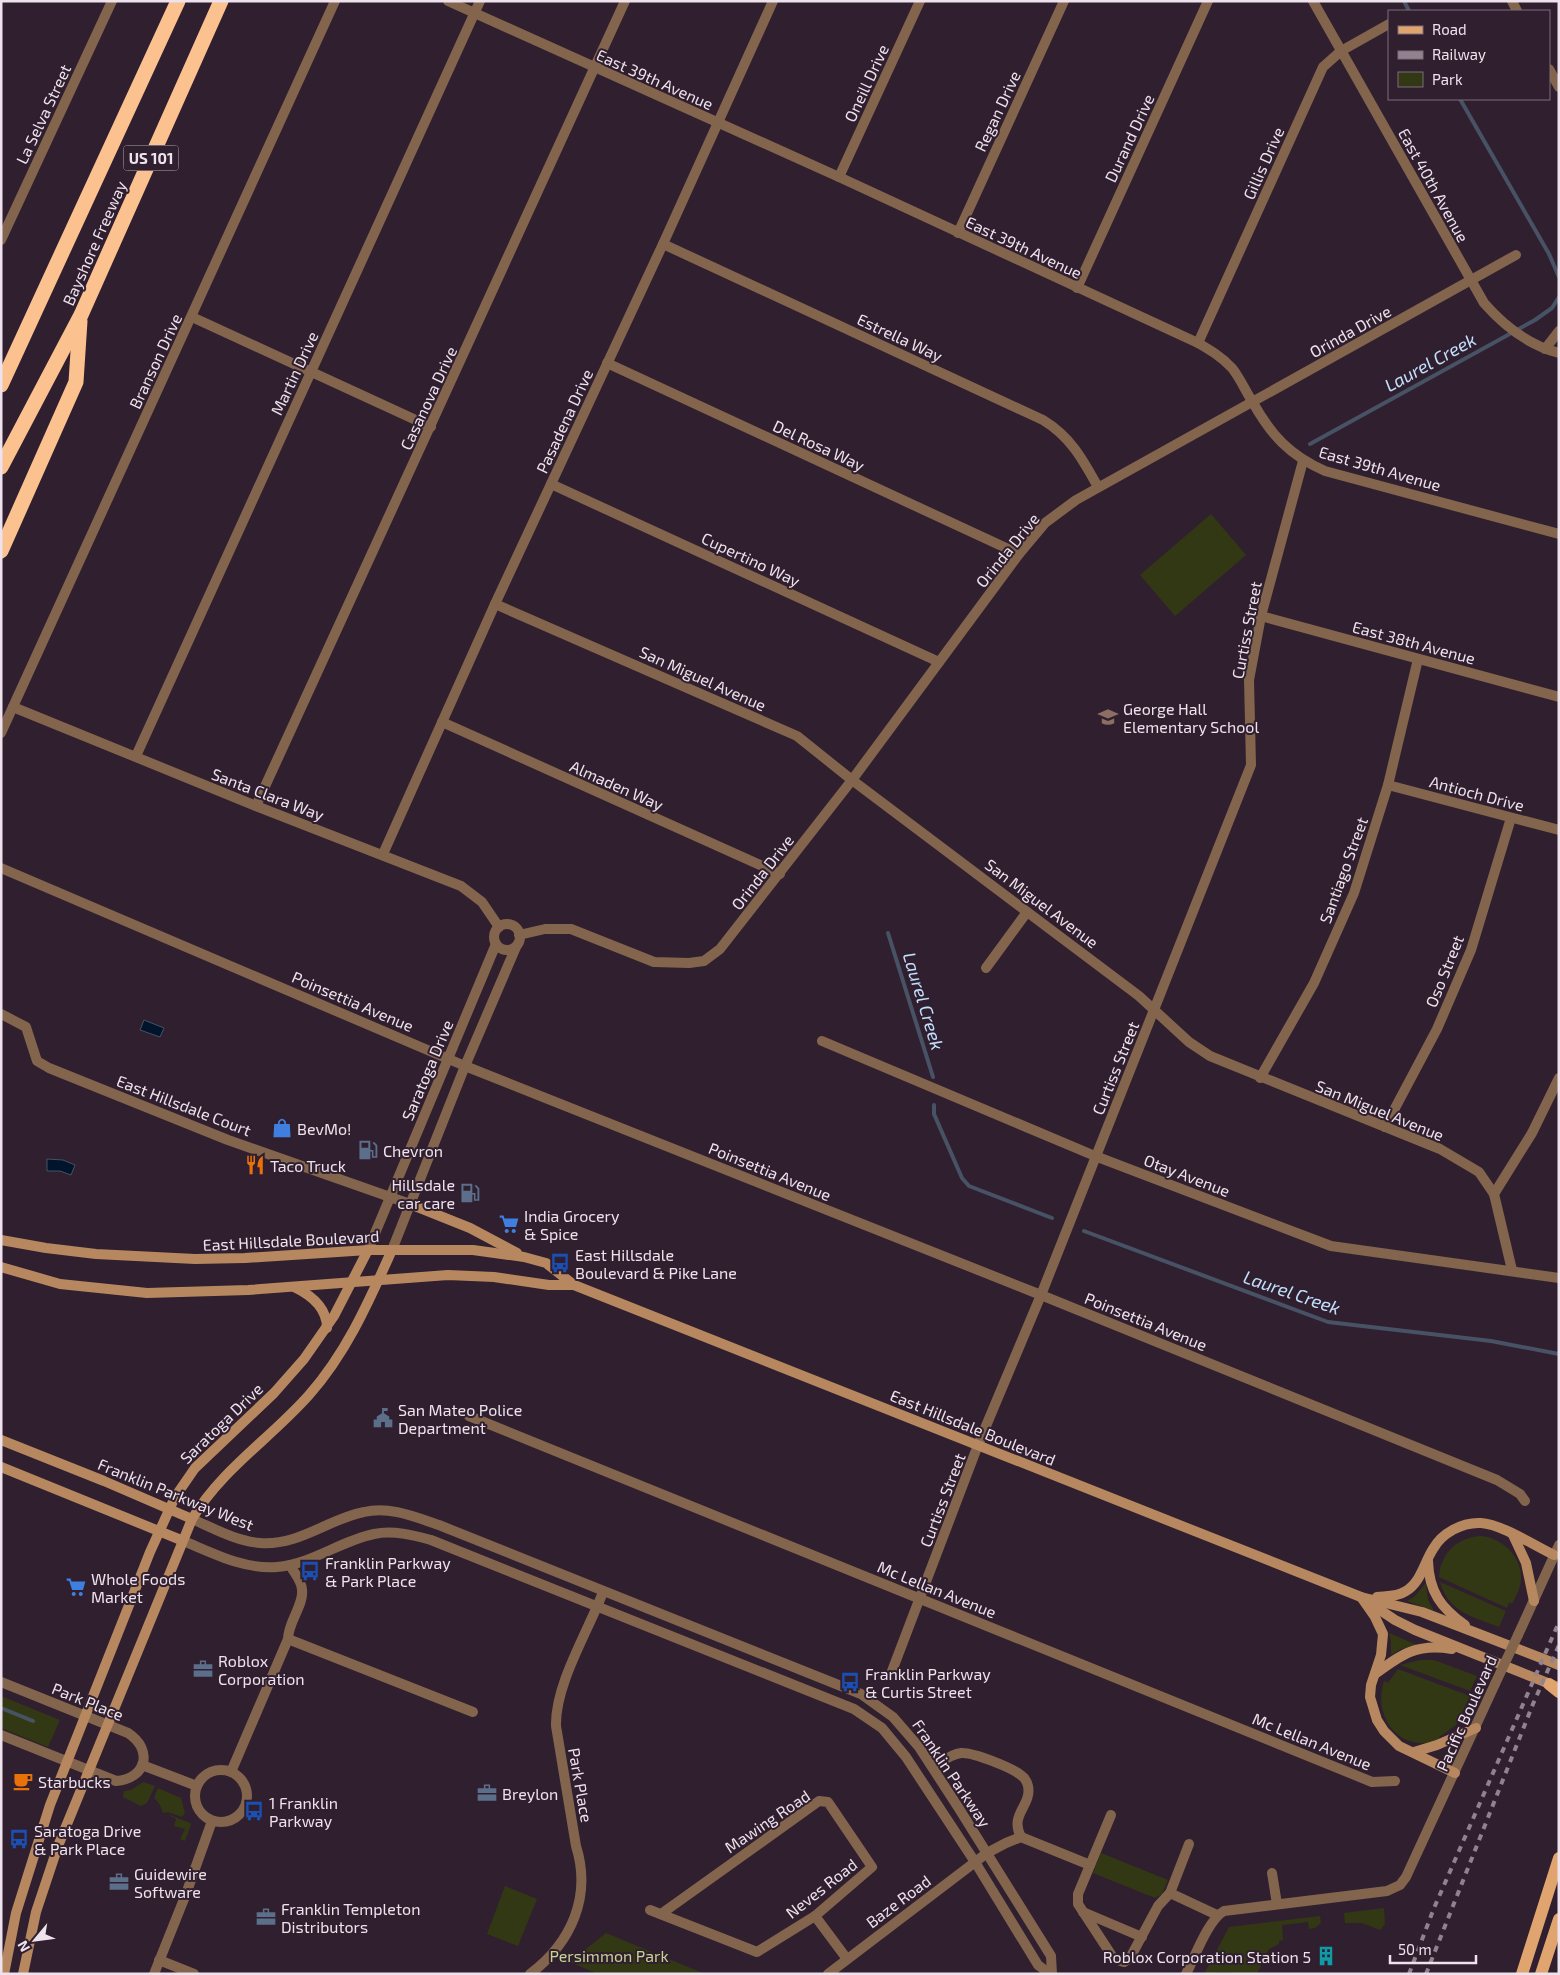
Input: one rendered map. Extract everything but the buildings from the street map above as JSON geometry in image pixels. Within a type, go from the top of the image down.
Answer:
[{"type":"highway","name":"Bayshore Freeway","points":[[1,385],[178,1]]},
{"type":"highway","name":"Bayshore Freeway","points":[[1,467],[81,315],[221,1]]},
{"type":"highway","points":[[1,551],[76,382],[81,315]]},
{"type":"main road","points":[[410,1204],[470,1228],[524,1257]]},
{"type":"main road","name":"East Hillsdale Boulevard","points":[[1,1240],[70,1252],[170,1259],[220,1259],[368,1250],[473,1250],[524,1257],[546,1263],[574,1285],[1361,1597],[1422,1612],[1559,1665]]},
{"type":"main road","name":"Saratoga Drive","points":[[4,1974],[16,1913],[50,1805],[169,1508],[181,1486],[195,1468],[289,1377],[327,1328],[353,1282],[368,1250]]},
{"type":"main road","name":"Saratoga Drive","points":[[22,1974],[36,1912],[47,1876],[181,1540],[192,1518],[201,1503],[228,1472],[292,1413],[324,1377],[348,1342],[392,1250]]},
{"type":"main road","name":"East Hillsdale Boulevard","points":[[1,1267],[60,1284],[136,1292],[222,1291],[472,1275],[549,1285],[574,1285]]},
{"type":"main road","points":[[293,1286],[309,1294],[327,1319],[327,1328]]},
{"type":"main road","name":"Franklin Parkway West","points":[[1,1440],[104,1480],[192,1518]]},
{"type":"main road","points":[[1,1467],[181,1540]]},
{"type":"main road","points":[[1361,1597],[1391,1596],[1407,1591],[1428,1561],[1432,1550],[1444,1536],[1463,1526],[1481,1523],[1495,1526],[1554,1555]]},
{"type":"main road","points":[[1513,1535],[1526,1563],[1534,1600]]},
{"type":"main road","points":[[1428,1561],[1431,1585],[1443,1607],[1478,1634]]},
{"type":"main road","points":[[1361,1597],[1375,1617],[1383,1634],[1381,1655],[1370,1697],[1377,1720],[1392,1741],[1455,1773]]},
{"type":"main road","name":"East Hillsdale Boulevard","points":[[1361,1597],[1402,1623],[1556,1688]]},
{"type":"main road","points":[[1375,1674],[1403,1654],[1423,1648],[1439,1647],[1473,1653]]},
{"type":"main road","points":[[1414,1752],[1437,1745],[1476,1728]]},
{"type":"main road","points":[[1522,1974],[1559,1858]]},
{"type":"main road","points":[[1541,1974],[1559,1919]]},
{"type":"street","name":"La Selva Street","points":[[1,240],[112,1]]},
{"type":"street","name":"Branson Drive","points":[[1,733],[335,1]]},
{"type":"street","name":"East 39th Avenue","points":[[448,1],[839,177],[1198,343],[1219,355],[1232,369],[1279,441],[1304,461],[1325,471],[1559,534]]},
{"type":"street","name":"Martin Drive","points":[[136,756],[480,1]]},
{"type":"street","name":"Casanova Drive","points":[[256,806],[626,1]]},
{"type":"street","name":"Pasadena Drive","points":[[383,854],[495,604],[663,244],[773,1]]},
{"type":"street","name":"Oneill Drive","points":[[839,177],[920,1]]},
{"type":"street","name":"Regan Drive","points":[[958,233],[1064,1]]},
{"type":"street","name":"Durand Drive","points":[[1077,288],[1208,1]]},
{"type":"street","name":"East 40th Avenue","points":[[1314,1],[1484,303],[1500,321],[1522,337],[1545,349],[1559,353]]},
{"type":"street","name":"Gillis Drive","points":[[1198,343],[1323,67],[1341,50],[1388,25]]},
{"type":"street","points":[[1550,71],[1559,87]]},
{"type":"street","name":"Estrella Way","points":[[663,244],[1044,420],[1056,428],[1077,450],[1098,487]]},
{"type":"street","name":"Orinda Drive","points":[[520,935],[545,929],[571,930],[654,962],[689,963],[704,961],[720,949],[780,874],[1019,554],[1045,523],[1076,500],[1098,487],[1516,255]]},
{"type":"street","points":[[192,317],[431,427]]},
{"type":"street","points":[[1545,349],[1559,331]]},
{"type":"street","name":"Del Rosa Way","points":[[607,363],[1019,554]]},
{"type":"street","name":"Curtiss Street","points":[[892,1671],[978,1445],[1041,1295],[1251,765],[1250,680],[1261,616],[1304,461]]},
{"type":"street","name":"Cupertino Way","points":[[551,484],[939,662]]},
{"type":"street","name":"San Miguel Avenue","points":[[495,604],[797,736],[852,780],[1139,996],[1189,1042],[1210,1056],[1260,1078],[1440,1149],[1479,1172],[1494,1194],[1512,1270]]},
{"type":"street","name":"East 38th Avenue","points":[[1261,616],[1559,697]]},
{"type":"street","name":"Santiago Street","points":[[1260,1078],[1314,983],[1354,893],[1388,785],[1418,659]]},
{"type":"street","name":"Santa Clara Way","points":[[13,707],[256,806],[461,886],[482,902],[500,927]]},
{"type":"street","name":"Almaden Way","points":[[442,722],[780,874]]},
{"type":"street","name":"Antioch Drive","points":[[1388,785],[1559,830]]},
{"type":"street","name":"Oso Street","points":[[1385,1127],[1437,1029],[1471,950],[1511,818]]},
{"type":"street","name":"Poinsettia Avenue","points":[[1,868],[465,1066],[1041,1295],[1497,1480],[1520,1494],[1525,1502]]},
{"type":"street","points":[[986,968],[1027,912]]},
{"type":"street","points":[[505,924],[512,925],[520,935],[520,940],[516,946],[505,950],[496,944],[494,935],[505,924]]},
{"type":"street","name":"Saratoga Drive","points":[[368,1250],[496,944]]},
{"type":"street","name":"Saratoga Drive","points":[[392,1250],[465,1066],[516,946]]},
{"type":"street","name":"East Hillsdale Court","points":[[1,1014],[26,1027],[38,1061],[49,1068],[228,1140],[410,1204]]},
{"type":"street","name":"Otay Avenue","points":[[822,1041],[1095,1156],[1331,1246],[1559,1278]]},
{"type":"street","points":[[1494,1194],[1532,1133],[1559,1078]]},
{"type":"street","name":"Mc Lellan Avenue","points":[[469,1416],[1372,1782],[1395,1781]]},
{"type":"street","name":"Franklin Parkway West","points":[[192,1518],[243,1540],[274,1543],[307,1535],[339,1520],[365,1511],[396,1512],[439,1525],[623,1600]]},
{"type":"street","points":[[181,1540],[243,1564],[259,1567],[290,1565],[375,1534],[411,1534],[431,1540],[597,1607]]},
{"type":"street","name":"Pacific Boulevard","points":[[1277,1904],[1387,1891],[1393,1889],[1406,1877],[1559,1545]]},
{"type":"street","points":[[231,1772],[288,1639],[288,1631],[303,1591],[290,1565]]},
{"type":"street","name":"Park Place","points":[[530,1974],[543,1964],[558,1947],[571,1928],[578,1907],[582,1882],[581,1863],[576,1846],[557,1735],[556,1710],[567,1676],[603,1592]]},
{"type":"street","name":"Franklin Parkway","points":[[623,1600],[861,1694],[893,1716],[933,1766],[1051,1956],[1051,1974]]},
{"type":"street","name":"Franklin Parkway","points":[[597,1607],[854,1709],[882,1728],[906,1757],[975,1862],[1038,1965],[1051,1974]]},
{"type":"street","points":[[288,1639],[473,1712]]},
{"type":"street","name":"Park Place","points":[[1,1682],[128,1733],[140,1743],[144,1757],[142,1765]]},
{"type":"street","points":[[1,1735],[108,1780],[124,1781],[138,1772],[142,1765],[197,1786]]},
{"type":"street","points":[[933,1766],[959,1753],[971,1754],[1018,1772],[1025,1778],[1028,1785],[1028,1793],[1017,1819],[1016,1829],[1021,1837],[1090,1865]]},
{"type":"street","points":[[221,1770],[231,1772],[240,1778],[245,1786],[248,1796],[246,1806],[240,1815],[232,1821],[222,1823],[212,1821],[203,1816],[197,1807],[195,1796],[197,1786],[211,1772],[221,1770]]},
{"type":"street","name":"Mawing Road","points":[[661,1914],[819,1801],[828,1802],[872,1866]]},
{"type":"street","points":[[1111,1815],[1078,1894],[1078,1904],[1114,1959],[1124,1962],[1130,1958],[1158,1906],[1170,1893],[1189,1844]]},
{"type":"street","points":[[154,1974],[212,1821]]},
{"type":"street","name":"Baze Road","points":[[828,1974],[987,1853],[1021,1837]]},
{"type":"street","name":"Neves Road","points":[[650,1910],[757,1952],[815,1916],[872,1866]]},
{"type":"street","points":[[1186,1974],[1217,1915],[1224,1911],[1277,1904],[1272,1873]]},
{"type":"street","points":[[1170,1893],[1217,1915]]},
{"type":"street","points":[[1083,1912],[1142,1937]]},
{"type":"street","points":[[815,1916],[847,1959]]},
{"type":"street","points":[[159,1960],[194,1974]]},
{"type":"green space","points":[[1211,514],[1246,555],[1175,616],[1140,575]]},
{"type":"green space","points":[[1482,1536],[1505,1545],[1519,1565],[1521,1573],[1520,1587],[1512,1604],[1509,1602],[1507,1608],[1439,1577],[1443,1560],[1452,1547],[1465,1539]]},
{"type":"green space","points":[[1440,1582],[1506,1611],[1499,1627],[1471,1616],[1456,1607],[1449,1601]]},
{"type":"green space","points":[[1426,1583],[1428,1600],[1434,1611],[1407,1601],[1414,1597]]},
{"type":"green space","points":[[1389,1633],[1417,1645],[1401,1649],[1391,1655]]},
{"type":"green space","points":[[1420,1660],[1434,1660],[1477,1676],[1470,1691],[1400,1665]]},
{"type":"green space","points":[[1398,1669],[1470,1696],[1456,1725],[1439,1737],[1440,1740],[1426,1743],[1413,1742],[1402,1738],[1386,1720],[1382,1708],[1381,1695],[1384,1681],[1388,1683]]},
{"type":"green space","points":[[1,1696],[60,1720],[48,1747],[1,1728]]},
{"type":"green space","points":[[143,1782],[155,1786],[147,1803],[141,1806],[123,1797],[124,1791],[131,1790]]},
{"type":"green space","points":[[158,1788],[181,1798],[185,1813],[182,1817],[168,1812],[163,1813],[159,1803],[154,1798]]},
{"type":"green space","points":[[165,1813],[190,1823],[185,1841],[180,1839],[185,1829],[174,1826],[176,1819]]},
{"type":"green space","points":[[1101,1853],[1168,1880],[1162,1894],[1155,1898],[1093,1873]]},
{"type":"green space","points":[[505,1886],[537,1899],[518,1946],[487,1934]]},
{"type":"green space","points":[[1384,1908],[1385,1924],[1380,1930],[1362,1923],[1345,1923],[1344,1913]]},
{"type":"green space","points":[[1320,1916],[1321,1923],[1315,1928],[1309,1929],[1308,1922],[1282,1925],[1283,1940],[1269,1949],[1257,1974],[1221,1972],[1204,1974],[1229,1927]]},
{"type":"green space","name":"Persimmon Park","points":[[606,1933],[705,1974],[598,1974],[570,1962]]},
{"type":"water","points":[[144,1020],[164,1028],[160,1037],[140,1030]]},
{"type":"water","points":[[47,1159],[63,1160],[75,1165],[71,1175],[60,1171],[47,1171]]},
{"type":"waterway","name":"Laurel Creek","points":[[1404,1],[1408,10]]},
{"type":"waterway","name":"Laurel Creek","points":[[1461,100],[1549,254],[1559,277]]},
{"type":"waterway","name":"Laurel Creek","points":[[1310,444],[1535,320],[1552,308],[1559,297]]},
{"type":"waterway","name":"Laurel Creek","points":[[888,933],[933,1077]]},
{"type":"waterway","name":"Laurel Creek","points":[[934,1105],[934,1114],[962,1178],[969,1186],[1052,1218]]},
{"type":"waterway","name":"Laurel Creek","points":[[1084,1231],[1328,1322],[1491,1341],[1559,1354]]},
{"type":"waterway","points":[[1,1708],[33,1721]]},
{"type":"railway","points":[[1409,1974],[1434,1908],[1559,1622]]},
{"type":"railway","points":[[1426,1974],[1533,1704],[1559,1645]]},
{"type":"place","name":"George Hall Elementary School","points":[[1108,717]]},
{"type":"place","name":"BevMo!","points":[[282,1128]]},
{"type":"place","name":"Chevron","points":[[368,1150]]},
{"type":"place","name":"Taco Truck","points":[[255,1165]]},
{"type":"place","name":"Hillsdale car care","points":[[470,1193]]},
{"type":"place","name":"India Grocery & Spice","points":[[509,1224]]},
{"type":"place","name":"East Hillsdale Boulevard & Pike Lane","points":[[560,1263]]},
{"type":"place","name":"San Mateo Police Department","points":[[383,1418]]},
{"type":"place","name":"Franklin Parkway & Park Place","points":[[310,1571]]},
{"type":"place","name":"Whole Foods Market","points":[[76,1587]]},
{"type":"place","name":"Roblox Corporation","points":[[203,1669]]},
{"type":"place","name":"Franklin Parkway & Curtis Street","points":[[850,1682]]},
{"type":"place","name":"Starbucks","points":[[23,1781]]},
{"type":"place","name":"Breylon","points":[[487,1793]]},
{"type":"place","name":"1 Franklin Parkway","points":[[254,1811]]},
{"type":"place","name":"Saratoga Drive & Park Place","points":[[19,1839]]},
{"type":"place","name":"Guidewire Software","points":[[119,1882]]},
{"type":"place","name":"Franklin Templeton Distributors","points":[[266,1917]]},
{"type":"place","name":"Roblox Corporation Station 5","points":[[1326,1956]]}]
